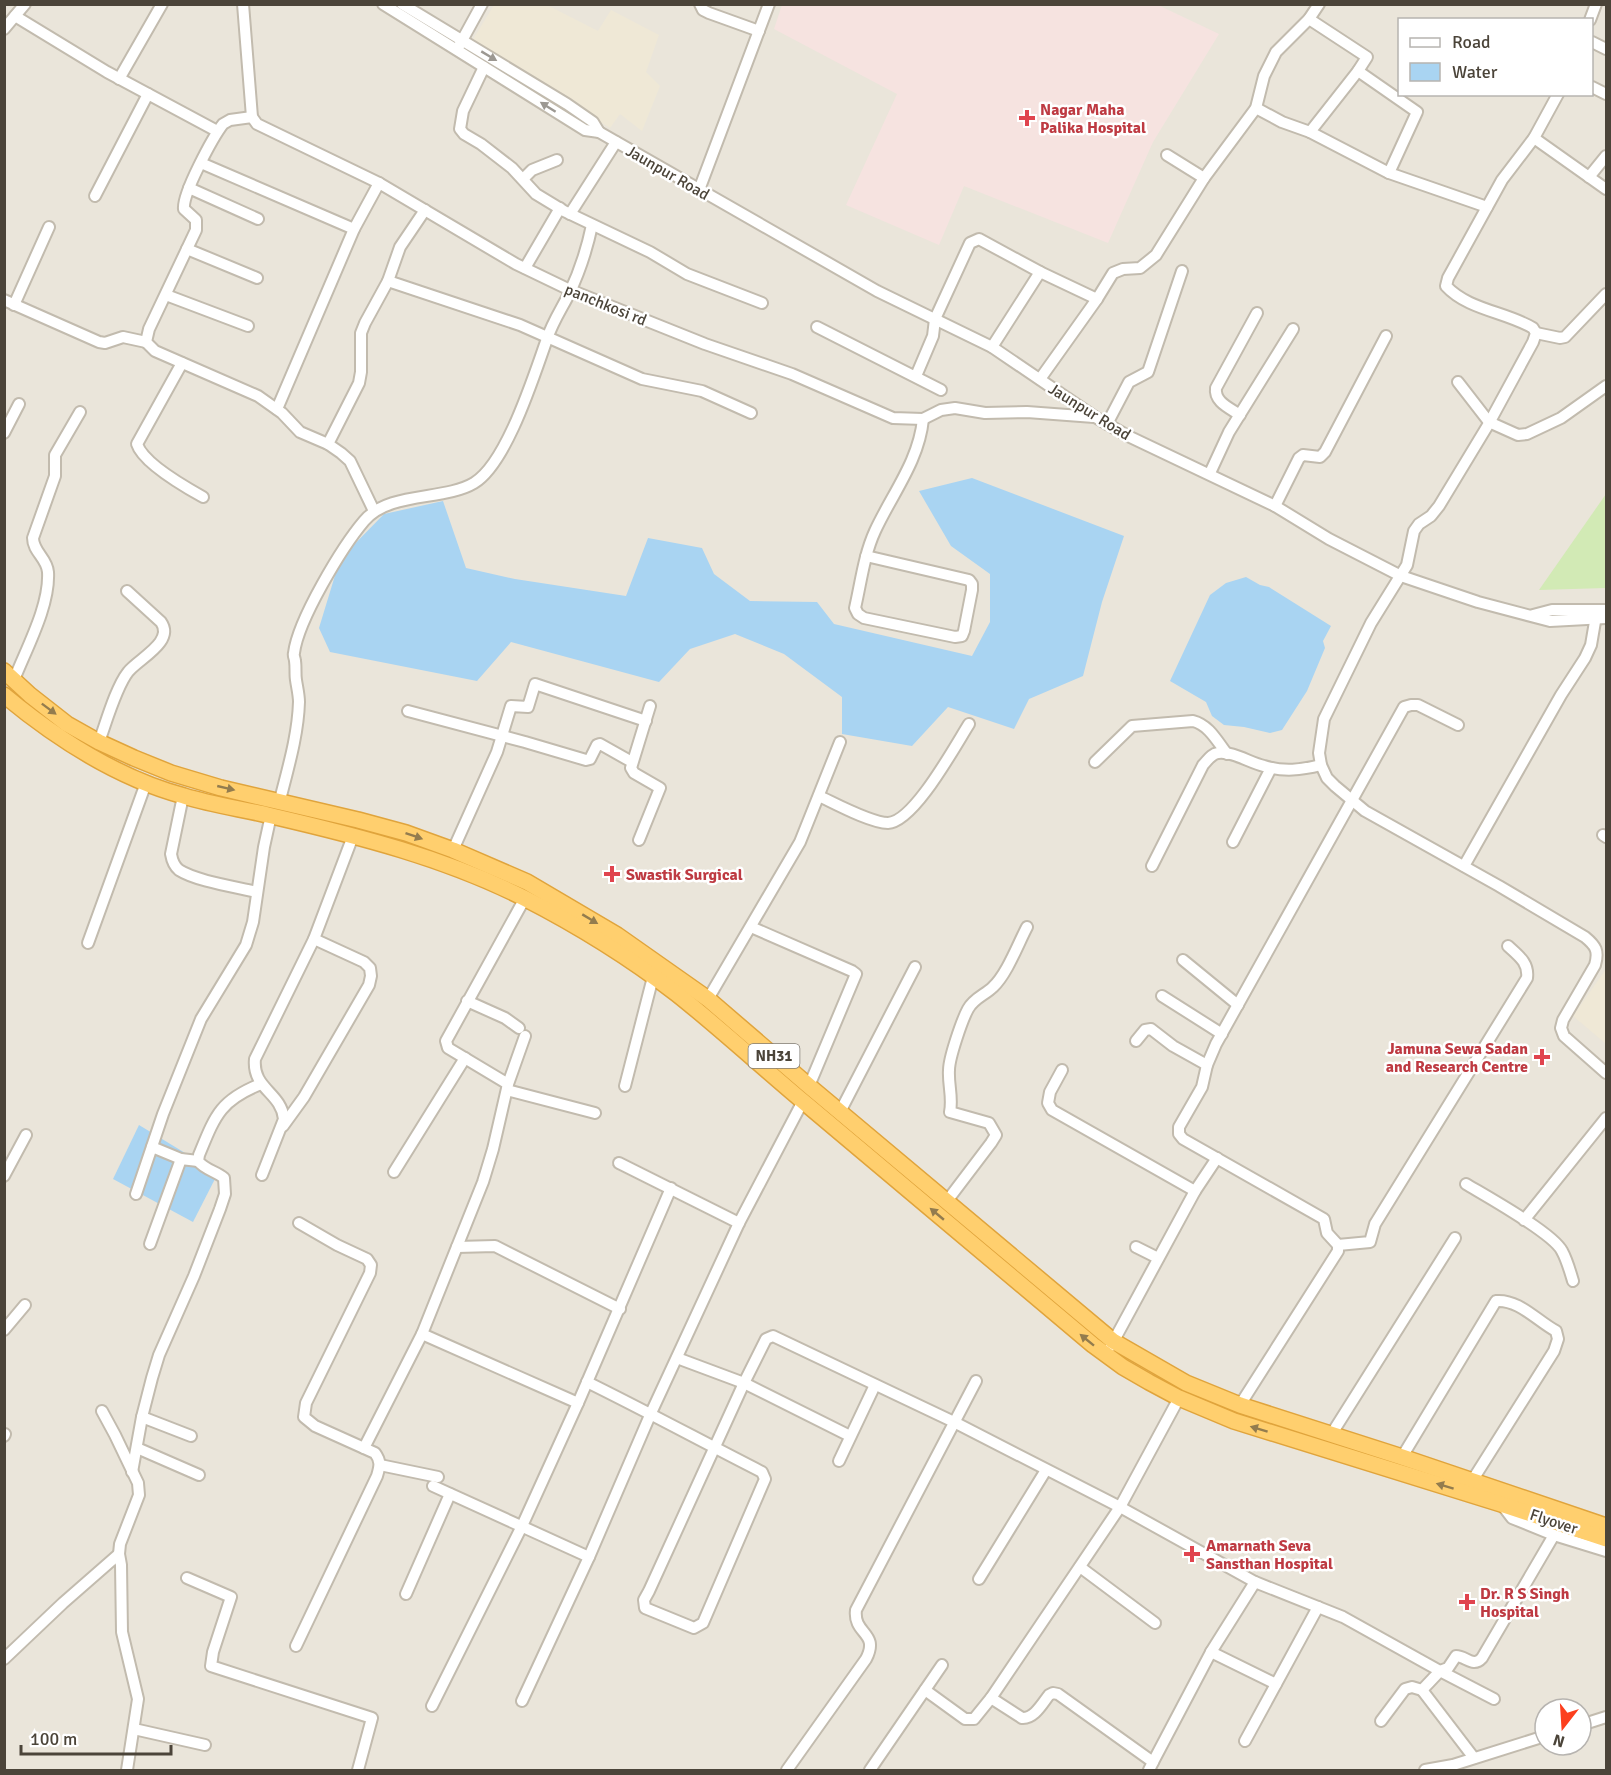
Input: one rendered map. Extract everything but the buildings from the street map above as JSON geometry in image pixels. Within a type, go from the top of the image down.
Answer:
[{"type":"highway","name":"NH31","points":[[9,676],[67,724],[99,742],[171,773],[221,788],[280,800],[406,834],[453,850],[527,882],[617,935],[708,999],[947,1201],[1109,1347],[1123,1366],[1179,1398],[1234,1421],[1507,1499]]},
{"type":"highway","name":"NH31","points":[[4,696],[77,749],[146,783],[183,796],[271,815],[420,855],[464,871],[525,898],[577,928],[678,995],[803,1101],[1109,1347],[1240,1405],[1472,1481],[1507,1499]]},
{"type":"highway","name":"Flyover","points":[[1507,1499],[1606,1526]]},
{"type":"highway","name":"Flyover","points":[[1507,1499],[1606,1539]]},
{"type":"street","points":[[4,29],[26,4]]},
{"type":"street","points":[[119,78],[162,4]]},
{"type":"street","points":[[146,342],[149,329],[197,225],[196,220],[184,209],[183,204],[189,188],[217,131],[223,124],[230,120],[252,117],[243,4]]},
{"type":"street","name":"Jaunpur Road","points":[[383,4],[460,45],[593,122],[599,132]]},
{"type":"street","name":"Jaunpur Road","points":[[402,4],[460,45],[484,68],[585,130],[599,132],[877,291],[992,347],[1107,424],[1275,506],[1329,539],[1401,576],[1478,602],[1555,621],[1601,614]]},
{"type":"street","points":[[460,45],[483,4]]},
{"type":"street","points":[[700,4],[703,10],[709,13],[759,31]]},
{"type":"street","points":[[699,190],[769,4]]},
{"type":"street","points":[[1040,379],[1113,273],[1123,269],[1140,268],[1156,255],[1204,178],[1256,108],[1269,63],[1289,38],[1309,19],[1319,4]]},
{"type":"street","points":[[15,16],[119,78],[217,131]]},
{"type":"street","points":[[1309,19],[1365,54],[1366,60],[1310,132]]},
{"type":"street","points":[[484,68],[463,111],[460,129],[464,134],[493,153],[523,179],[536,194],[565,211],[650,252],[687,274],[762,303]]},
{"type":"street","points":[[1358,71],[1417,112],[1389,173]]},
{"type":"street","points":[[95,196],[148,94]]},
{"type":"street","points":[[1557,96],[1534,138],[1507,172],[1448,278],[1446,286],[1464,299],[1527,324],[1536,333],[1560,338],[1565,337],[1606,294]]},
{"type":"street","points":[[1256,108],[1282,122],[1310,132],[1389,173],[1487,207]]},
{"type":"street","name":"panchkosi rd","points":[[252,117],[265,129],[379,183],[525,268],[570,290],[705,344],[792,374],[893,418],[922,419],[941,410],[955,408],[985,412],[1027,412],[1095,417]]},
{"type":"street","points":[[1534,138],[1606,189]]},
{"type":"street","points":[[525,268],[616,142]]},
{"type":"street","points":[[1167,155],[1204,178]]},
{"type":"street","points":[[1589,177],[1606,156]]},
{"type":"street","points":[[523,179],[532,171],[557,160]]},
{"type":"street","points":[[201,163],[354,229]]},
{"type":"street","points":[[277,409],[354,229],[379,183]]},
{"type":"street","points":[[189,188],[258,219]]},
{"type":"street","points":[[328,444],[359,383],[362,333],[365,323],[388,280],[396,255],[425,210]]},
{"type":"street","points":[[280,800],[292,751],[299,700],[293,654],[309,612],[337,559],[364,521],[374,511],[409,500],[462,489],[475,483],[486,474],[497,460],[522,407],[547,337],[587,249],[592,225]]},
{"type":"street","points":[[49,226],[9,302],[99,342],[105,343],[123,337],[146,342],[155,351],[258,396],[277,409],[300,432],[328,444],[350,461],[374,511]]},
{"type":"street","points":[[916,376],[933,336],[935,319],[970,243],[974,240],[979,239],[1097,299]]},
{"type":"street","points":[[187,249],[257,278]]},
{"type":"street","points":[[1107,424],[1129,382],[1148,372],[1182,271]]},
{"type":"street","points":[[992,347],[1040,272]]},
{"type":"street","points":[[388,280],[473,308],[547,337],[642,379],[702,391],[751,413]]},
{"type":"street","points":[[166,295],[248,326]]},
{"type":"street","points":[[1240,415],[1218,400],[1215,394],[1216,388],[1257,313]]},
{"type":"street","points":[[817,327],[941,390]]},
{"type":"street","points":[[1210,473],[1223,444],[1293,329]]},
{"type":"street","points":[[1536,333],[1489,422],[1438,506],[1431,516],[1419,524],[1414,531],[1410,556],[1401,576],[1371,623],[1324,719],[1318,753],[1327,778],[1365,811],[1576,931],[1595,945],[1598,955],[1595,965],[1563,1020],[1561,1028],[1564,1036],[1606,1073]]},
{"type":"street","points":[[1275,506],[1299,458],[1303,454],[1320,457],[1325,452],[1386,336]]},
{"type":"street","points":[[182,363],[137,444],[145,456],[185,487],[203,496]]},
{"type":"street","points":[[1458,382],[1489,422],[1518,435],[1527,434],[1561,418],[1606,386]]},
{"type":"street","points":[[4,433],[19,404]]},
{"type":"street","points":[[9,676],[47,594],[47,564],[33,544],[33,538],[55,476],[55,454],[80,412]]},
{"type":"street","points":[[866,556],[969,580],[972,590],[962,636],[955,637],[864,618],[855,608],[866,556],[875,532],[910,465],[922,419]]},
{"type":"street","points":[[99,742],[127,673],[156,647],[165,632],[165,627],[161,622],[127,591]]},
{"type":"street","points":[[1464,866],[1561,694],[1585,658],[1601,614]]},
{"type":"street","points":[[453,850],[503,737],[511,706],[528,707],[535,684],[645,721]]},
{"type":"street","points":[[1240,1405],[1338,1251],[1338,1245],[1327,1233],[1324,1219],[1183,1139],[1179,1134],[1179,1127],[1202,1087],[1207,1065],[1222,1034],[1404,707],[1418,705],[1458,725]]},
{"type":"street","points":[[639,840],[660,788],[634,773],[631,768],[650,706]]},
{"type":"street","points":[[408,711],[586,760],[590,759],[597,745],[600,744],[632,762]]},
{"type":"street","points":[[1095,762],[1126,729],[1132,726],[1193,721],[1201,723],[1208,729],[1227,754]]},
{"type":"street","points":[[819,796],[877,821],[890,823],[904,818],[917,805],[969,724]]},
{"type":"street","points":[[708,999],[800,842],[840,742]]},
{"type":"street","points":[[1152,866],[1203,765],[1211,756],[1218,753],[1227,754],[1271,768],[1299,770],[1321,765]]},
{"type":"street","points":[[1233,842],[1271,768]]},
{"type":"street","points":[[88,943],[146,783]]},
{"type":"street","points":[[183,796],[171,854],[172,862],[178,869],[192,876],[257,892]]},
{"type":"street","points":[[136,1194],[201,1019],[246,945],[253,922],[271,815]]},
{"type":"street","points":[[283,1126],[283,1110],[279,1102],[256,1077],[254,1068],[258,1050],[314,939],[353,836]]},
{"type":"street","points":[[525,898],[446,1041],[448,1048],[507,1087],[594,1113]]},
{"type":"street","points":[[751,927],[856,974],[809,1086]]},
{"type":"street","points":[[947,1201],[996,1135],[989,1123],[950,1112],[952,1100],[948,1068],[954,1046],[968,1009],[1000,978],[1027,927]]},
{"type":"street","points":[[262,1175],[283,1126],[304,1097],[359,1004],[371,976],[370,968],[364,962],[314,939]]},
{"type":"street","points":[[1338,1245],[1370,1242],[1375,1224],[1527,978],[1528,971],[1525,962],[1508,946]]},
{"type":"street","points":[[1183,960],[1238,1005]]},
{"type":"street","points":[[840,1112],[915,967]]},
{"type":"street","points":[[626,1086],[653,977]]},
{"type":"street","points":[[1162,996],[1222,1034]]},
{"type":"street","points":[[364,1448],[422,1334],[483,1182],[522,1032],[505,1018],[468,1001]]},
{"type":"street","points":[[1136,1041],[1145,1030],[1151,1029],[1173,1046],[1207,1065]]},
{"type":"street","points":[[394,1172],[465,1058]]},
{"type":"street","points":[[1062,1070],[1050,1092],[1048,1103],[1052,1110],[1195,1191]]},
{"type":"street","points":[[198,1161],[207,1137],[224,1105],[243,1091],[261,1084]]},
{"type":"street","points":[[522,1701],[739,1223],[803,1101]]},
{"type":"street","points":[[1524,1220],[1606,1118]]},
{"type":"street","points":[[4,1176],[7,1163],[26,1135]]},
{"type":"street","points":[[132,1472],[142,1417],[159,1355],[194,1276],[225,1194],[224,1178],[218,1173],[202,1166],[198,1161],[181,1159],[152,1147]]},
{"type":"street","points":[[1109,1347],[1195,1191],[1217,1158]]},
{"type":"street","points":[[150,1244],[181,1159]]},
{"type":"street","points":[[619,1163],[739,1223]]},
{"type":"street","points":[[1466,1184],[1524,1220],[1558,1245],[1573,1281]]},
{"type":"street","points":[[432,1706],[522,1526],[620,1309],[671,1188]]},
{"type":"street","points":[[296,1646],[377,1476],[380,1465],[375,1453],[308,1422],[304,1417],[303,1410],[370,1273],[371,1264],[367,1258],[337,1245],[299,1223]]},
{"type":"street","points":[[1331,1435],[1455,1238]]},
{"type":"street","points":[[457,1247],[495,1246],[620,1309]]},
{"type":"street","points":[[1136,1247],[1158,1258]]},
{"type":"street","points":[[1402,1457],[1496,1301],[1508,1301],[1525,1309],[1556,1331],[1558,1340],[1554,1352],[1472,1481]]},
{"type":"street","points":[[4,1330],[25,1305]]},
{"type":"street","points":[[422,1334],[578,1403]]},
{"type":"street","points":[[586,1382],[651,1413],[715,1448],[762,1472],[765,1479],[703,1623],[694,1628],[682,1624],[645,1608],[644,1600],[715,1448],[744,1383],[766,1339],[773,1336],[954,1422],[1120,1507],[1255,1582],[1343,1617],[1494,1699]]},
{"type":"street","points":[[677,1358],[744,1383],[850,1436]]},
{"type":"street","points":[[787,1770],[871,1649],[870,1640],[857,1624],[856,1610],[975,1381]]},
{"type":"street","points":[[839,1461],[875,1385]]},
{"type":"street","points":[[925,1690],[970,1720],[974,1719],[991,1698],[1120,1507],[1179,1398]]},
{"type":"street","points":[[102,1411],[138,1484],[139,1495],[120,1544],[119,1554],[122,1632],[138,1699],[127,1770]]},
{"type":"street","points":[[142,1417],[191,1436]]},
{"type":"street","points":[[137,1448],[200,1475]]},
{"type":"street","points":[[380,1465],[435,1482],[450,1494],[589,1557]]},
{"type":"street","points":[[979,1579],[1046,1470]]},
{"type":"street","points":[[1606,1519],[1528,1493],[1507,1499],[1512,1518],[1554,1535],[1606,1551]]},
{"type":"street","points":[[406,1594],[450,1494]]},
{"type":"street","points":[[1422,1690],[1440,1671],[1448,1668],[1456,1656],[1472,1663],[1479,1662],[1554,1535]]},
{"type":"street","points":[[4,1659],[63,1602],[119,1554]]},
{"type":"street","points":[[1080,1567],[1155,1623]]},
{"type":"street","points":[[187,1578],[231,1597],[213,1652],[211,1666],[372,1718],[358,1770]]},
{"type":"street","points":[[991,1698],[1026,1719],[1031,1717],[1049,1695],[1058,1694],[1151,1766],[1211,1652],[1255,1582]]},
{"type":"street","points":[[1245,1741],[1318,1607]]},
{"type":"street","points":[[1211,1652],[1276,1684]]},
{"type":"street","points":[[870,1770],[942,1665]]},
{"type":"street","points":[[1381,1721],[1406,1689],[1422,1690],[1474,1758]]},
{"type":"street","points":[[134,1729],[206,1744]]},
{"type":"street","points":[[1425,1770],[1533,1740]]},
{"type":"shaded area","points":[[5,5],[1606,5],[1606,1770],[5,1770]]},
{"type":"shaded area","points":[[494,5],[547,5],[598,31],[611,10],[659,35],[646,72],[660,86],[642,131],[620,114],[610,128],[472,41]]},
{"type":"shaded area","name":"Nagar Maha Palika Hospital","points":[[782,5],[1158,5],[1219,34],[1153,142],[1108,243],[964,186],[939,245],[846,205],[897,94],[774,29]]},
{"type":"shaded area","points":[[1606,969],[1606,1044],[1573,1016]]},
{"type":"green space","points":[[1606,494],[1606,588],[1539,590]]},
{"type":"water","points":[[972,478],[1124,536],[1102,602],[1083,676],[1029,699],[1014,729],[948,707],[912,746],[842,734],[842,697],[784,654],[735,634],[690,649],[659,682],[511,642],[477,681],[330,652],[319,628],[340,559],[384,514],[443,501],[466,568],[515,579],[626,596],[648,538],[702,548],[714,574],[750,601],[817,602],[834,624],[972,656],[990,622],[990,574],[951,546],[919,491]]},
{"type":"water","points":[[1246,577],[1269,587],[1331,626],[1323,641],[1325,648],[1307,691],[1282,730],[1270,733],[1224,725],[1212,716],[1206,702],[1170,681],[1210,595],[1226,583]]},
{"type":"water","points":[[139,1125],[218,1173],[193,1222],[113,1179]]},
{"type":"place","name":"Nagar Maha Palika Hospital","points":[[1027,118]]},
{"type":"place","name":"Swastik Surgical","points":[[612,874]]},
{"type":"place","name":"Jamuna Sewa Sadan and Research Centre","points":[[1542,1057]]},
{"type":"place","name":"Amarnath Seva Sansthan Hospital","points":[[1192,1554]]},
{"type":"place","name":"Dr. R S Singh Hospital","points":[[1467,1602]]}]
